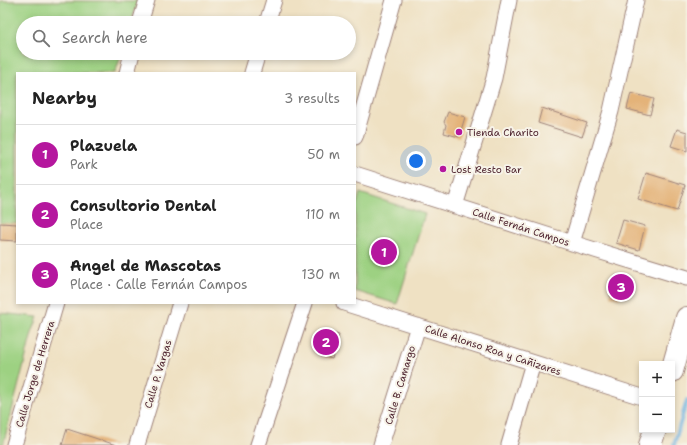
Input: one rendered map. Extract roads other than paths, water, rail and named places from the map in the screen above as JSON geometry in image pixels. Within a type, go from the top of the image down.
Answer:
[{"type":"highway","points":[[675,361],[687,318]]},
{"type":"highway","points":[[650,445],[654,433]]},
{"type":"street","points":[[142,16],[147,0]]},
{"type":"street","points":[[269,16],[274,0]]},
{"type":"street","points":[[356,133],[394,0]]},
{"type":"street","points":[[455,206],[494,78],[509,0]]},
{"type":"street","points":[[572,243],[611,111],[636,0]]},
{"type":"street","points":[[127,72],[130,60]]},
{"type":"street","points":[[252,72],[256,60]]},
{"type":"street","name":"Calle Fernán Campos","points":[[356,174],[687,278]]},
{"type":"street","name":"Calle Jorge de Herrera","points":[[14,445],[56,304]]},
{"type":"street","name":"Calle P. Vargas","points":[[137,445],[180,304]]},
{"type":"street","points":[[258,445],[305,304]]},
{"type":"street","name":"Calle Alonso Roa y Cañizares","points":[[347,304],[639,396]]},
{"type":"street","name":"Calle B. Camargo","points":[[381,445],[418,326]]},
{"type":"street","points":[[508,445],[533,363]]},
{"type":"waterway","points":[[674,445],[687,400]]},
{"type":"place","name":"Tienda Charito","points":[[459,132]]},
{"type":"place","name":"Lost Resto Bar","points":[[443,169]]},
{"type":"place","name":"Plazuela","points":[[384,252]]},
{"type":"place","name":"Angel de Mascotas","points":[[621,287]]},
{"type":"place","name":"Consultorio Dental","points":[[326,342]]}]
